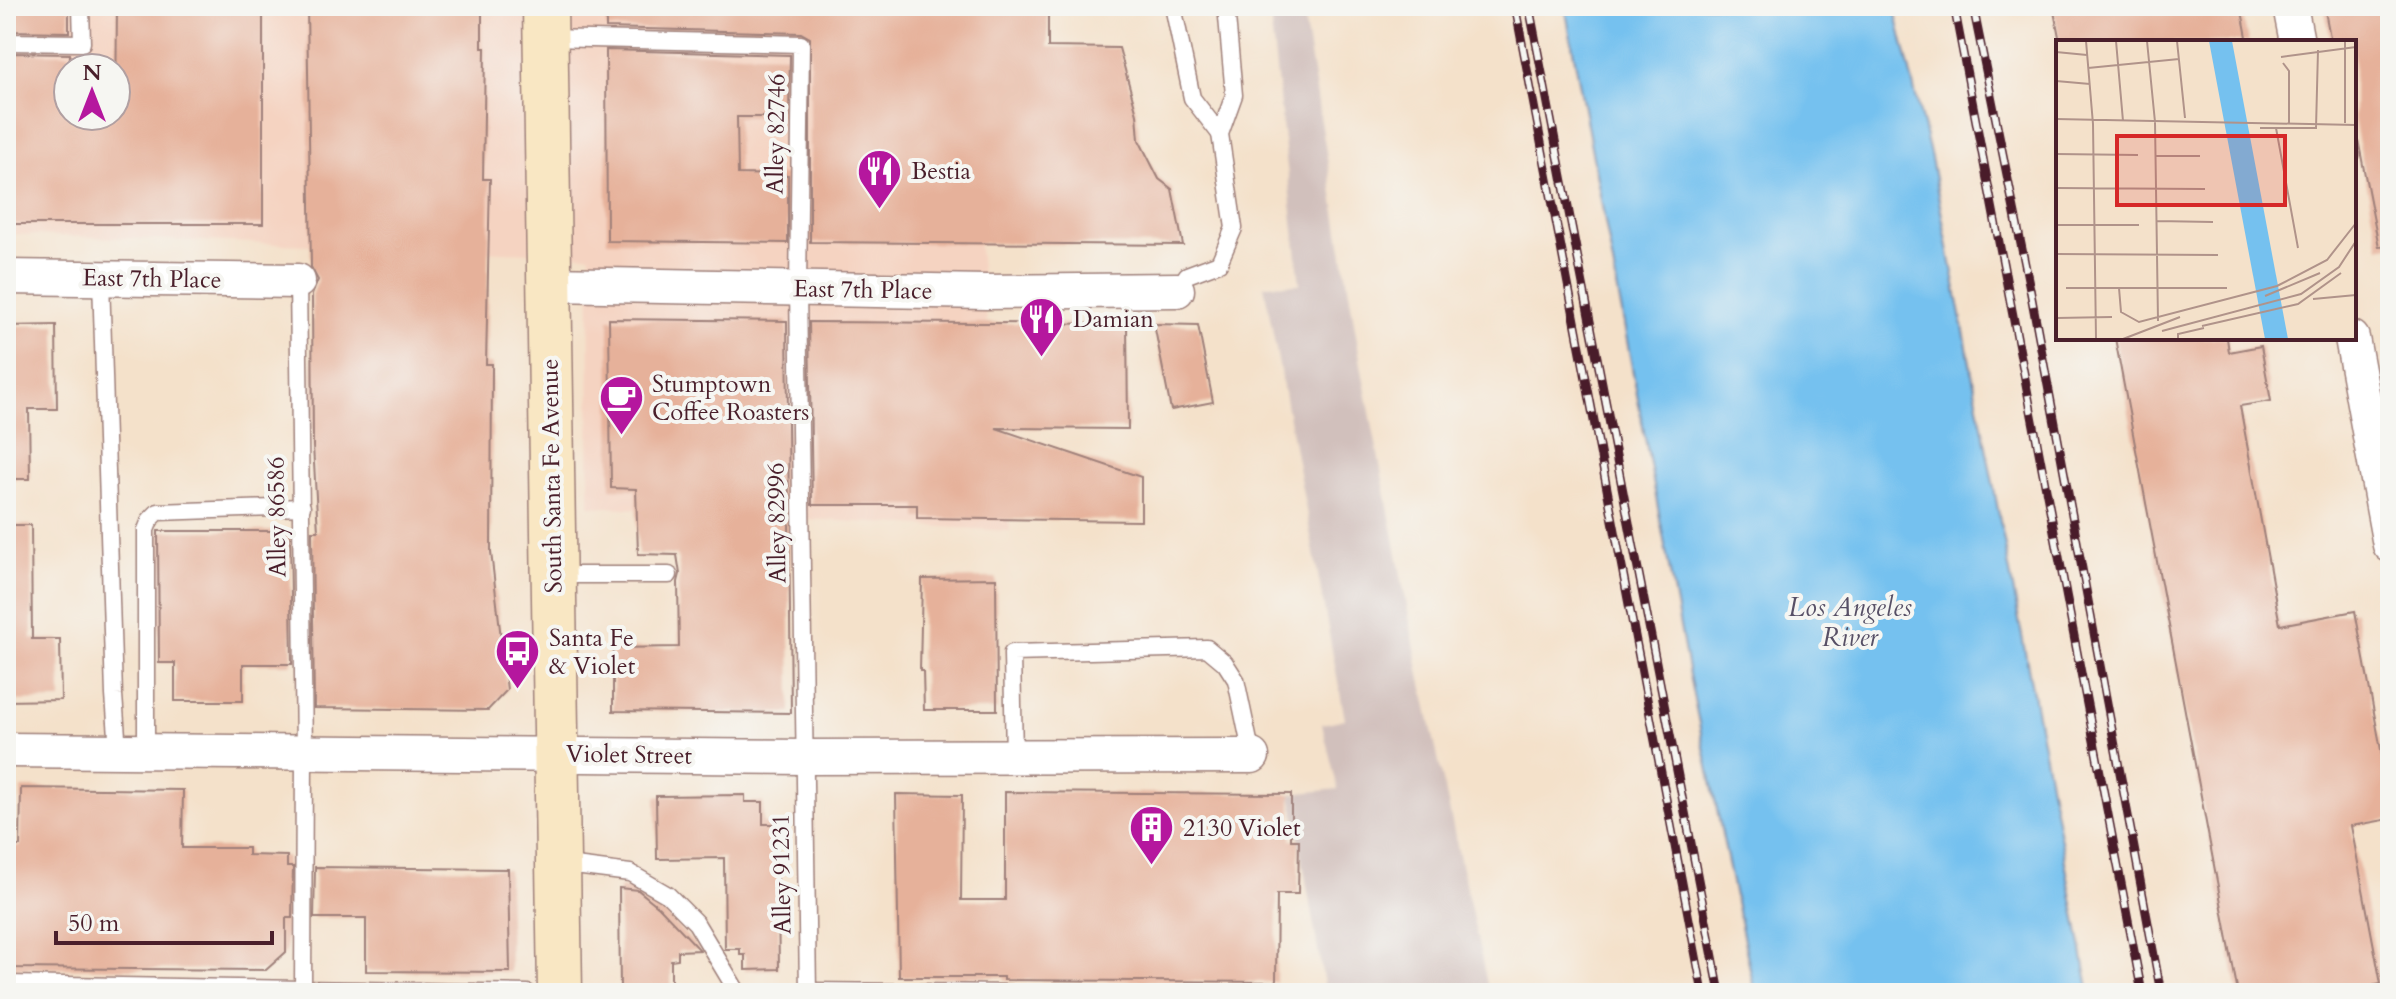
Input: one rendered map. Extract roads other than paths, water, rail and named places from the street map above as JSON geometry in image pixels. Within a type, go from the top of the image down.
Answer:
[{"type":"main road","name":"South Santa Fe Avenue","points":[[545,22],[560,993]]},
{"type":"street","points":[[2290,6],[2297,40]]},
{"type":"street","name":"East 7th Place","points":[[6,277],[298,281]]},
{"type":"street","name":"East 7th Place","points":[[549,284],[986,292],[1177,290]]},
{"type":"street","points":[[2352,340],[2390,545]]},
{"type":"street","name":"Violet Street","points":[[6,750],[805,757],[1252,756]]},
{"type":"lane","points":[[6,42],[82,43],[81,6]]},
{"type":"lane","points":[[1173,6],[1192,98],[1220,134]]},
{"type":"lane","points":[[1177,290],[1187,275],[1219,263],[1234,228],[1220,134],[1234,95],[1226,6]]},
{"type":"lane","name":"Alley 82746","points":[[545,22],[801,44],[798,288]]},
{"type":"lane","points":[[101,279],[113,680],[132,751]]},
{"type":"lane","name":"Alley 86586","points":[[298,281],[304,752],[303,991]]},
{"type":"lane","name":"Alley 82996","points":[[798,288],[805,757]]},
{"type":"lane","points":[[132,751],[146,530],[150,520],[158,512],[302,507]]},
{"type":"lane","points":[[553,575],[669,575]]},
{"type":"lane","points":[[1014,757],[1012,653],[1207,648],[1225,663],[1236,680],[1252,756]]},
{"type":"lane","name":"Alley 91231","points":[[805,757],[808,992]]},
{"type":"lane","points":[[558,864],[630,873],[668,895],[696,923],[738,993]]},
{"type":"lane","points":[[6,984],[528,993]]},
{"type":"lane","points":[[808,992],[1011,993]]},
{"type":"water","name":"Los Angeles River","points":[[1565,6],[1894,6],[1931,158],[2090,993],[1755,993],[1689,675]]},
{"type":"railway","points":[[1515,6],[1703,993]]},
{"type":"railway","points":[[1529,6],[1720,993]]},
{"type":"railway","points":[[1954,6],[2142,993]]},
{"type":"railway","points":[[1973,6],[2030,289],[2161,993]]},
{"type":"place","name":"Bestia","points":[[880,210]]},
{"type":"place","name":"Damian","points":[[1042,358]]},
{"type":"place","name":"Stumptown Coffee Roasters","points":[[621,437]]},
{"type":"place","name":"Santa Fe & Violet","points":[[518,691]]},
{"type":"place","name":"2130 Violet","points":[[1152,867]]}]
